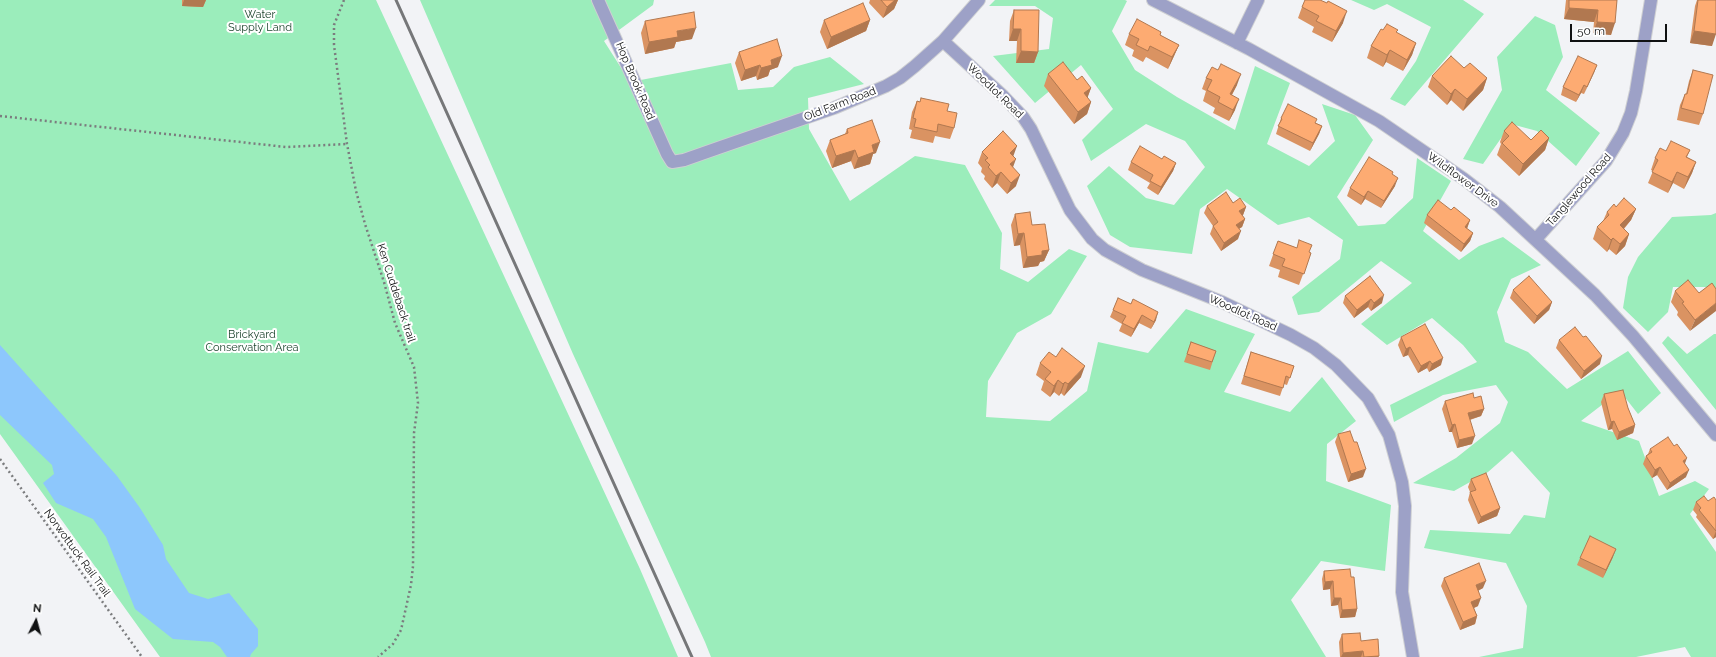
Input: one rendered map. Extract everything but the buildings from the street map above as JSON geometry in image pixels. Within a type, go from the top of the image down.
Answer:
[{"type":"street","name":"Hop Brook Road","points":[[598,0],[667,154],[672,162]]},
{"type":"street","name":"Old Farm Road","points":[[672,162],[684,160],[721,148],[865,96],[900,78],[943,41],[980,0]]},
{"type":"street","name":"Wildflower Drive","points":[[1153,0],[1237,43],[1379,121],[1464,179],[1500,207],[1595,295],[1633,336],[1716,435]]},
{"type":"street","points":[[1237,43],[1258,0]]},
{"type":"street","name":"Tanglewood Road","points":[[1536,239],[1606,161],[1623,133],[1631,113],[1636,91],[1651,0]]},
{"type":"street","name":"Woodlot Road","points":[[943,41],[1003,96],[1023,117],[1031,128],[1070,210],[1081,226],[1101,246],[1142,270],[1222,302],[1292,335],[1314,348],[1336,365],[1368,398],[1389,436],[1402,482],[1405,506],[1402,592],[1413,657]]},
{"type":"path","name":"Ken Cuddeback trail","points":[[344,0],[334,25],[334,45],[347,144],[356,192],[365,224],[384,282],[395,323],[414,367],[418,403],[414,433],[413,566],[411,585],[401,630],[393,644],[378,657]]},
{"type":"path","points":[[0,116],[286,147],[347,144]]},
{"type":"path","name":"Norwottuck Rail Trail","points":[[0,459],[142,657]]},
{"type":"green space","name":"Brickyard Conservation Area","points":[[0,0],[376,0],[640,569],[678,657],[160,657],[0,434]]},
{"type":"green space","points":[[420,0],[654,0],[653,5],[604,41],[630,82],[731,63],[738,90],[773,87],[794,67],[830,57],[864,84],[808,98],[809,129],[850,201],[915,156],[965,165],[1002,233],[1000,269],[1028,282],[1069,249],[1087,256],[1051,314],[1017,333],[988,381],[986,417],[1050,421],[1087,391],[1098,342],[1148,353],[1186,309],[1255,334],[1224,392],[1290,412],[1322,377],[1356,421],[1327,444],[1326,481],[1391,505],[1385,571],[1321,561],[1291,600],[1326,657],[711,657],[573,354]]},
{"type":"green space","points":[[995,0],[1127,1],[1112,31],[1135,70],[1177,97],[1235,130],[1255,66],[1290,83],[1267,144],[1309,166],[1335,141],[1322,104],[1355,115],[1373,140],[1337,197],[1358,226],[1385,224],[1413,198],[1417,158],[1451,181],[1423,231],[1459,260],[1479,246],[1503,237],[1541,265],[1511,279],[1497,312],[1505,342],[1528,352],[1567,389],[1628,351],[1661,393],[1638,414],[1620,391],[1581,421],[1639,441],[1659,496],[1695,481],[1709,489],[1690,514],[1716,552],[1716,657],[1691,657],[1685,647],[1636,657],[1479,657],[1523,648],[1527,606],[1506,563],[1424,548],[1430,530],[1510,534],[1524,515],[1545,518],[1550,493],[1512,451],[1488,472],[1454,491],[1413,483],[1456,458],[1500,423],[1508,402],[1496,385],[1443,395],[1394,422],[1390,405],[1477,362],[1463,345],[1432,318],[1387,345],[1361,324],[1412,283],[1381,261],[1319,312],[1298,315],[1292,297],[1340,259],[1343,240],[1309,217],[1278,225],[1227,189],[1200,209],[1192,254],[1130,247],[1110,235],[1087,186],[1109,166],[1146,198],[1174,205],[1205,167],[1185,141],[1146,124],[1091,161],[1082,140],[1113,109],[1081,65],[1035,103],[993,56],[1049,49],[1053,18],[1035,6],[989,6]]},
{"type":"green space","points":[[1351,0],[1463,0],[1484,14],[1405,106],[1390,99],[1416,61],[1431,27],[1387,4],[1374,10]]},
{"type":"green space","points":[[1535,16],[1555,25],[1563,57],[1546,90],[1600,133],[1576,166],[1537,131],[1511,124],[1483,164],[1463,159],[1502,90],[1497,57]]},
{"type":"green space","points":[[1716,213],[1716,295],[1709,287],[1673,287],[1668,312],[1648,332],[1623,308],[1628,277],[1638,257],[1672,217],[1711,215]]},
{"type":"green space","points":[[1716,334],[1716,410],[1662,343],[1668,336],[1687,354]]},
{"type":"water","points":[[0,345],[117,476],[140,508],[163,545],[166,559],[189,593],[208,599],[229,593],[258,629],[258,646],[250,657],[227,657],[220,647],[213,642],[173,639],[135,609],[106,537],[93,519],[56,503],[43,483],[54,474],[52,465],[0,415]]},
{"type":"railway","points":[[396,0],[692,657]]},
{"type":"park label","name":"Water Supply Land","points":[[260,21]]}]
